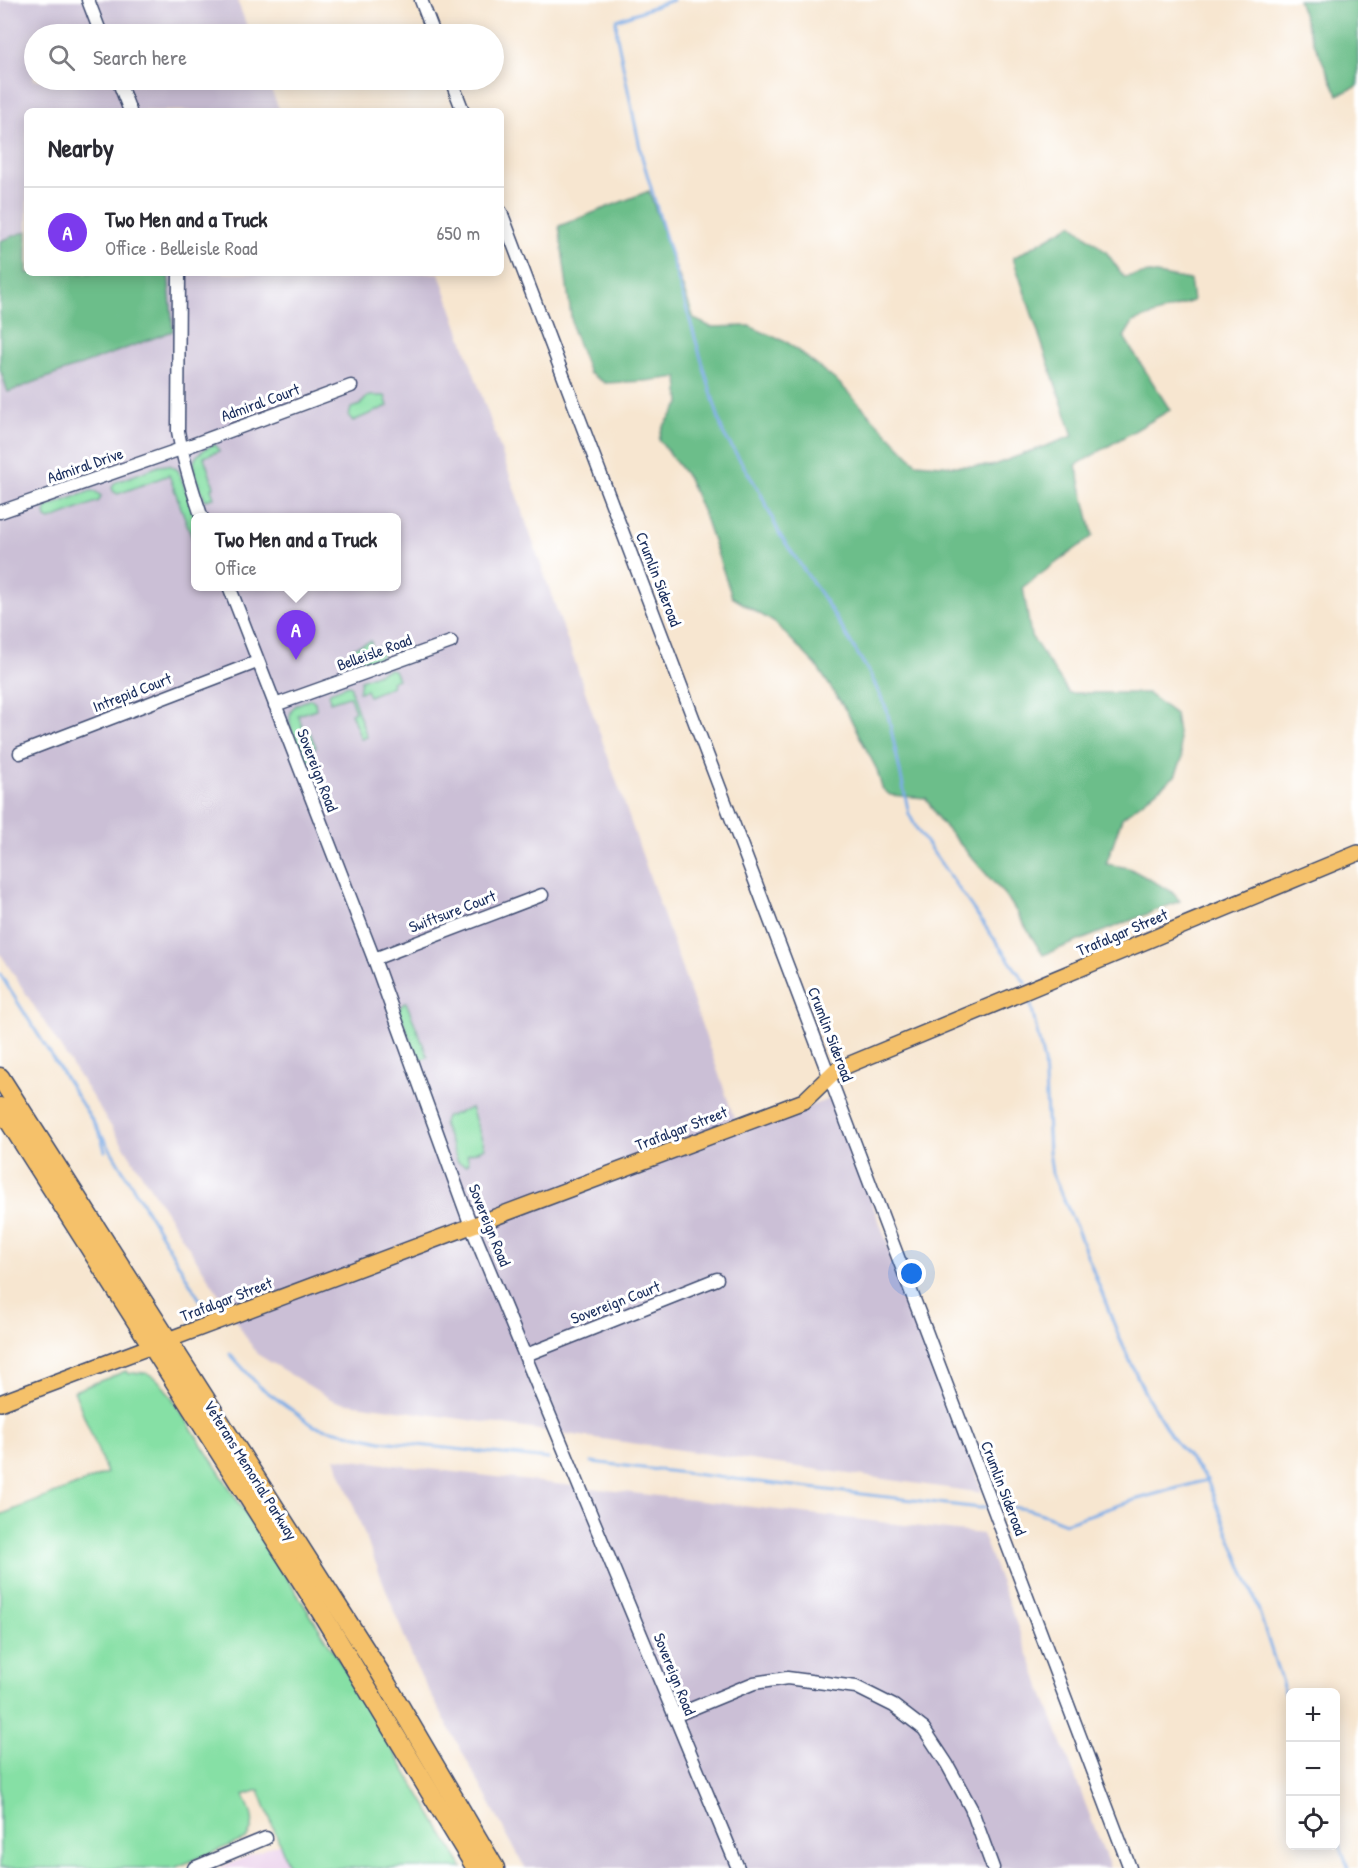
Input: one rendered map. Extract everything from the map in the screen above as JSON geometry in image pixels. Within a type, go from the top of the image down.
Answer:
[{"type":"highway","name":"Veterans Memorial Parkway","points":[[0,1077],[381,1674],[495,1868]]},
{"type":"highway","name":"Veterans Memorial Parkway","points":[[0,1107],[316,1604],[476,1868]]},
{"type":"main road","name":"Trafalgar Street","points":[[0,1403],[804,1101],[836,1070],[1358,853]]},
{"type":"street","points":[[88,0],[97,24]]},
{"type":"street","points":[[420,0],[430,24]]},
{"type":"street","points":[[122,90],[129,108]]},
{"type":"street","points":[[455,90],[462,108]]},
{"type":"street","name":"Crumlin Sideroad","points":[[504,220],[1130,1868]]},
{"type":"street","points":[[179,276],[178,431],[191,487],[200,513]]},
{"type":"street","name":"Admiral Court","points":[[181,449],[351,386]]},
{"type":"street","name":"Admiral Drive","points":[[0,512],[181,449]]},
{"type":"street","name":"Sovereign Road","points":[[231,591],[375,959],[471,1226],[738,1868]]},
{"type":"street","name":"Belleisle Road","points":[[275,705],[451,642]]},
{"type":"street","name":"Intrepid Court","points":[[20,753],[257,662]]},
{"type":"street","name":"Swiftsure Court","points":[[375,959],[542,895]]},
{"type":"street","name":"Sovereign Court","points":[[526,1355],[717,1279]]},
{"type":"street","points":[[674,1716],[754,1683],[787,1678],[856,1687],[894,1706],[924,1729],[947,1764],[971,1808],[993,1868]]},
{"type":"street","points":[[194,1868],[266,1838]]},
{"type":"shaded area","points":[[0,0],[237,0],[246,24],[24,24],[24,90],[271,90],[279,108],[24,108],[24,276],[440,276],[739,1132],[832,1098],[983,1493],[334,1401],[257,1354],[0,953]]},
{"type":"shaded area","points":[[335,1458],[982,1534],[1110,1868],[525,1868],[416,1667]]},
{"type":"shaded area","points":[[280,1843],[289,1868],[219,1868]]},
{"type":"green space","points":[[1298,0],[1358,0],[1358,86],[1338,95],[1311,36]]},
{"type":"green space","points":[[649,191],[694,319],[711,327],[749,326],[788,343],[839,383],[916,463],[991,466],[1073,436],[1013,258],[1072,224],[1107,253],[1124,277],[1150,273],[1190,280],[1193,301],[1133,322],[1124,337],[1170,410],[1076,465],[1093,536],[1023,587],[1031,636],[1069,693],[1147,693],[1175,714],[1182,759],[1175,776],[1122,818],[1106,864],[1129,868],[1171,891],[1180,901],[1043,955],[1009,900],[939,820],[926,798],[890,795],[882,788],[877,770],[847,712],[816,665],[775,623],[732,597],[706,520],[688,478],[659,440],[662,428],[680,404],[678,377],[605,383],[589,373],[573,331],[559,226]]},
{"type":"green space","points":[[24,232],[24,276],[168,276],[173,331],[8,392],[0,369],[0,241]]},
{"type":"green space","points":[[370,396],[385,396],[388,406],[353,421],[349,416],[351,408],[360,405]]},
{"type":"green space","points":[[215,444],[219,451],[204,457],[214,487],[211,488],[214,498],[205,500],[195,473],[194,461],[204,450]]},
{"type":"green space","points":[[169,465],[178,470],[194,513],[191,513],[191,535],[169,475],[118,494],[112,488],[114,483],[159,466]]},
{"type":"green space","points":[[91,491],[101,496],[99,501],[50,520],[46,518],[47,507]]},
{"type":"green space","points":[[371,641],[373,649],[382,646],[381,657],[357,667],[351,664],[348,658],[356,655],[353,648]]},
{"type":"green space","points":[[389,669],[394,670],[398,679],[391,682],[392,686],[369,696],[366,690],[359,692],[361,680]]},
{"type":"green space","points":[[351,686],[367,737],[361,739],[351,713],[355,711],[349,696],[330,702],[330,692]]},
{"type":"green space","points":[[311,699],[315,702],[316,709],[298,715],[304,731],[309,730],[316,747],[310,750],[314,759],[309,762],[304,761],[293,734],[290,719],[294,707]]},
{"type":"green space","points":[[406,1002],[428,1057],[422,1059],[417,1057],[399,1011]]},
{"type":"green space","points":[[471,1108],[485,1148],[467,1155],[469,1162],[466,1165],[458,1162],[443,1124],[446,1117]]},
{"type":"green space","points":[[126,1371],[128,1374],[149,1374],[163,1386],[172,1398],[345,1669],[463,1868],[289,1868],[259,1790],[244,1795],[251,1812],[252,1822],[246,1839],[174,1868],[0,1868],[0,1515],[107,1473],[74,1391]]},
{"type":"waterway","points":[[673,0],[616,20],[617,37],[642,157],[723,433],[760,492],[780,535],[826,602],[870,674],[887,710],[909,814],[918,831],[1026,984]]},
{"type":"waterway","points":[[0,974],[100,1133],[105,1151]]},
{"type":"waterway","points":[[1029,997],[1044,1062],[1052,1173],[1077,1229],[1119,1337],[1145,1393],[1171,1436],[1207,1480],[1255,1599],[1286,1696]]},
{"type":"waterway","points":[[103,1137],[200,1300]]},
{"type":"waterway","points":[[230,1354],[259,1386],[314,1426],[381,1441],[548,1459]]},
{"type":"waterway","points":[[592,1462],[980,1508],[989,1507]]},
{"type":"waterway","points":[[996,1507],[1031,1510],[1065,1523],[1134,1500],[1207,1480]]},
{"type":"waterway","points":[[1340,1845],[1348,1868]]},
{"type":"place","name":"Two Men and a Truck","points":[[296,660]]}]
